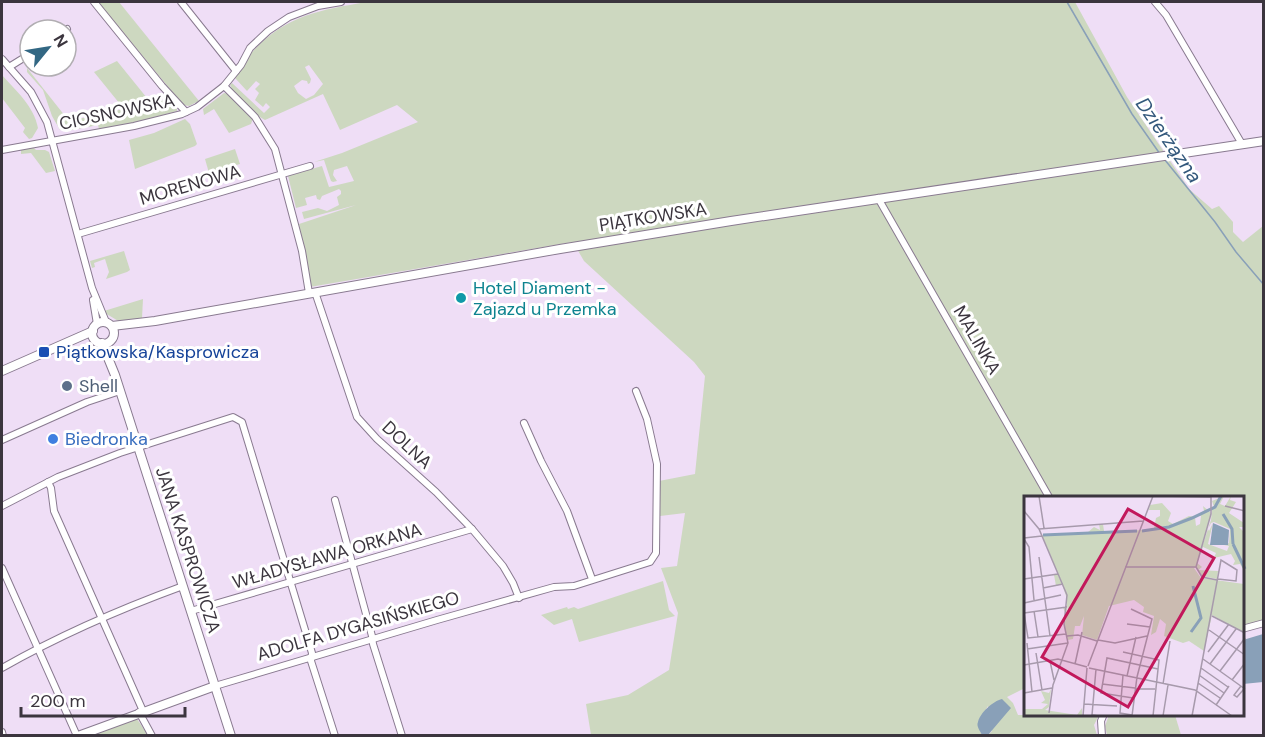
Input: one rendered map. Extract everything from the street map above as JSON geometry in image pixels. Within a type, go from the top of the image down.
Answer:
[{"type":"main road","name":"PIĄTKOWSKA","points":[[2,371],[55,348],[104,333],[155,321],[312,292],[878,198],[1263,141]]},
{"type":"main road","name":"JANA KASPROWICZA","points":[[104,333],[120,391],[231,735]]},
{"type":"main road","name":"ADOLFA DYGASIŃSKIEGO","points":[[77,735],[215,686]]},
{"type":"street","points":[[94,2],[186,112]]},
{"type":"street","points":[[181,2],[236,71]]},
{"type":"street","points":[[306,2],[312,9]]},
{"type":"street","name":"CIOSNOWSKA","points":[[2,150],[134,126],[186,112],[210,98],[224,86],[250,48],[268,31],[289,17],[341,2]]},
{"type":"street","points":[[1155,2],[1177,33],[1242,144]]},
{"type":"street","points":[[4,63],[37,101],[47,122],[104,333]]},
{"type":"street","name":"DOLNA","points":[[224,86],[255,117],[275,149],[312,292],[357,417],[377,440],[436,492],[472,529],[503,566],[519,598]]},
{"type":"street","name":"MORENOWA","points":[[78,234],[310,166]]},
{"type":"street","name":"MALINKA","points":[[878,198],[1048,496]]},
{"type":"street","points":[[2,440],[87,402],[120,391]]},
{"type":"street","name":"ADOLFA DYGASIŃSKIEGO","points":[[215,686],[554,587],[574,586],[650,562],[656,553],[657,464],[647,418],[636,391]]},
{"type":"street","points":[[2,506],[48,482],[120,453],[233,417],[242,422],[313,657],[311,662],[335,735]]},
{"type":"street","points":[[524,423],[567,511],[592,579]]},
{"type":"street","points":[[48,482],[54,511],[152,735]]},
{"type":"street","points":[[335,501],[373,644],[402,735]]},
{"type":"street","name":"WŁADYSŁAWA ORKANA","points":[[191,611],[472,529]]},
{"type":"street","points":[[2,568],[77,735]]},
{"type":"street","points":[[2,668],[38,647],[101,617],[183,586]]},
{"type":"street","points":[[1244,628],[1263,623]]},
{"type":"street","points":[[1102,735],[1101,722],[1103,716]]},
{"type":"green space","points":[[98,2],[119,2],[199,101],[189,106],[183,105]]},
{"type":"green space","points":[[366,2],[1075,2],[1127,97],[1189,189],[1212,209],[1219,206],[1233,222],[1233,232],[1243,242],[1263,226],[1263,621],[1244,627],[1244,496],[1024,496],[1024,688],[1007,697],[1013,703],[1018,715],[1098,716],[1094,725],[1097,735],[988,735],[992,731],[988,706],[978,722],[982,735],[591,735],[586,704],[628,695],[669,670],[678,613],[661,568],[677,566],[685,513],[660,516],[659,481],[695,474],[705,376],[694,362],[584,261],[573,242],[310,287],[299,224],[356,205],[304,219],[302,212],[318,208],[327,211],[339,205],[337,197],[341,191],[339,189],[322,196],[320,200],[316,195],[305,198],[307,205],[296,208],[288,176],[322,166],[329,187],[354,181],[347,166],[334,170],[333,175],[337,181],[333,182],[324,160],[314,162],[418,122],[397,105],[340,130],[323,94],[265,120],[236,95],[230,85],[232,83],[264,113],[270,107],[266,103],[263,107],[255,100],[259,93],[255,89],[260,84],[256,81],[247,91],[235,78],[248,57],[265,39],[291,22],[319,12]],"holes":[[[309,65],[323,84],[314,95],[306,99],[298,93],[294,86],[302,80],[310,83],[311,79],[305,67]]]},
{"type":"green space","points":[[117,61],[151,103],[170,99],[177,107],[177,111],[130,124],[99,129],[98,125],[67,131],[60,130],[52,116],[43,90],[32,78],[35,78],[69,121],[124,109],[94,72]]},
{"type":"green space","points":[[2,75],[24,99],[33,113],[38,128],[32,138],[29,139],[23,132],[25,128],[2,98]]},
{"type":"green space","points":[[224,93],[229,94],[253,118],[251,124],[229,133],[214,109],[204,115],[203,109]]},
{"type":"green space","points":[[185,119],[190,124],[197,144],[195,146],[135,169],[129,140],[154,133]]},
{"type":"green space","points":[[33,147],[36,150],[49,152],[55,171],[46,173],[31,153],[21,154],[21,149]]},
{"type":"green space","points":[[235,149],[240,164],[209,173],[205,159]]},
{"type":"green space","points":[[124,251],[130,270],[127,272],[106,279],[109,272],[105,259],[94,263],[95,267],[92,268],[90,261]]},
{"type":"green space","points":[[143,299],[142,318],[120,322],[104,311]]},
{"type":"green space","points":[[663,581],[669,610],[675,616],[579,642],[572,619],[554,625],[541,615],[567,607],[578,609]]},
{"type":"green space","points":[[1109,716],[1175,716],[1181,735],[1107,735],[1105,726]]},
{"type":"green space","points":[[137,719],[148,735],[90,736]]},
{"type":"water","points":[[1263,634],[1263,682],[1244,684],[1244,640]]},
{"type":"water","points":[[1002,699],[1011,708],[988,735],[982,735],[978,728],[979,719],[984,711]]},
{"type":"waterway","name":"Dzierżązna","points":[[1067,2],[1132,114],[1160,154]]},
{"type":"waterway","name":"Dzierżązna","points":[[1165,160],[1264,285]]},
{"type":"place","name":"Hotel Diament - Zajazd u Przemka","points":[[461,298]]},
{"type":"place","name":"Piątkowska/Kasprowicza","points":[[44,352]]},
{"type":"place","name":"Shell","points":[[67,386]]},
{"type":"place","name":"Biedronka","points":[[53,439]]}]
